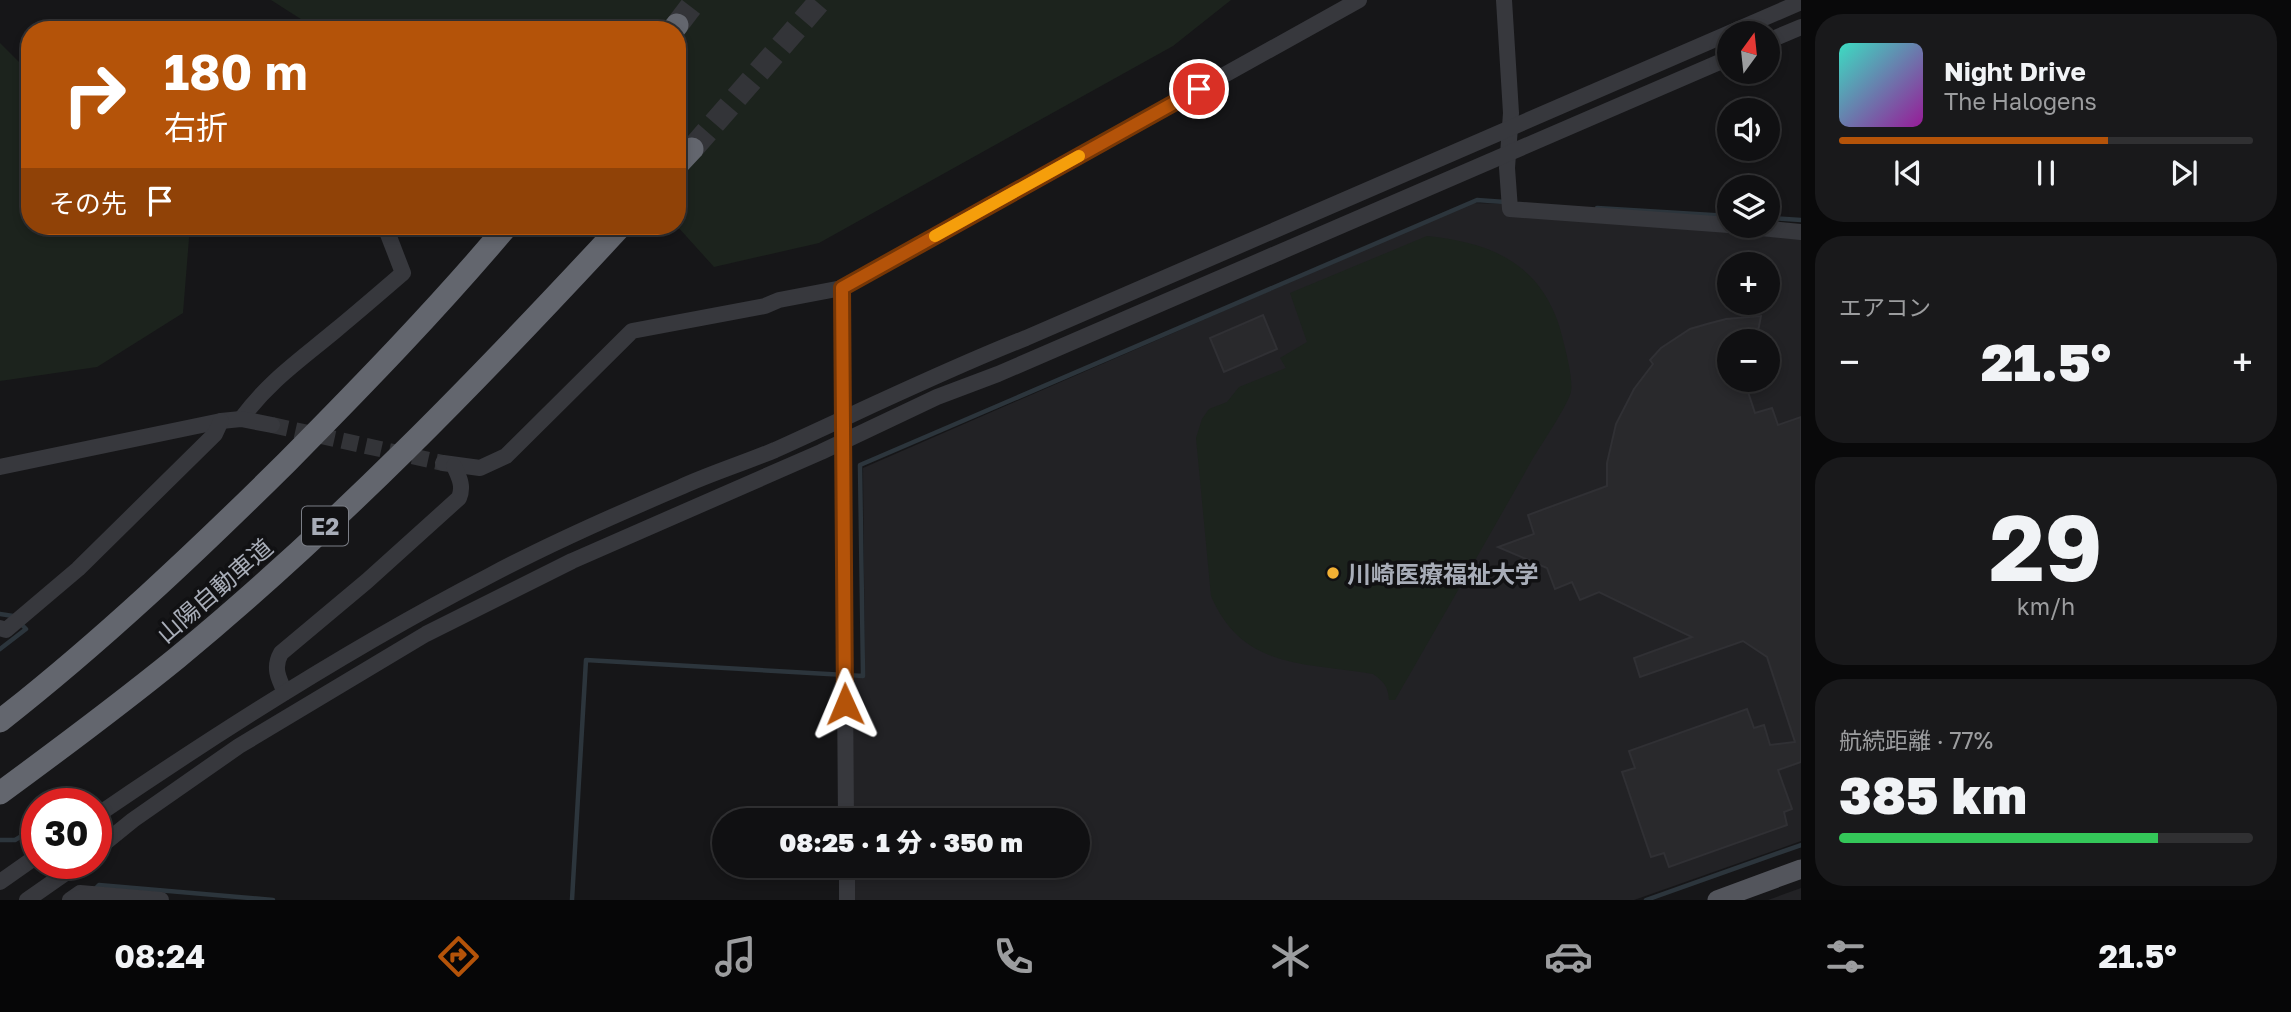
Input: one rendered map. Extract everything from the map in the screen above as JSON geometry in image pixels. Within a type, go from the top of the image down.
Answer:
[{"type":"highway","name":"山陽自動車道","points":[[0,721],[115,625],[226,522],[398,350],[499,235]]},
{"type":"highway","name":"山陽自動車道","points":[[0,793],[84,731],[178,656],[278,569],[362,492],[544,309],[613,235]]},
{"type":"main road","points":[[1717,900],[1801,869]]},
{"type":"street","points":[[459,498],[462,490],[460,480],[448,465],[480,468],[506,456],[632,331],[765,306],[779,300],[842,288],[1359,0]]},
{"type":"street","points":[[1504,0],[1511,113],[1508,153],[1510,209],[1717,224]]},
{"type":"street","points":[[112,805],[242,718],[491,575],[683,486],[752,460],[927,378],[1026,338],[1801,2]]},
{"type":"street","points":[[1780,36],[1801,27]]},
{"type":"street","points":[[112,838],[174,790],[239,746],[426,634],[572,561],[937,397],[998,374],[1717,63]]},
{"type":"street","points":[[1780,230],[1801,232]]},
{"type":"street","points":[[241,419],[258,396],[297,359],[334,332],[403,273],[388,235]]},
{"type":"street","points":[[842,288],[846,808]]},
{"type":"street","points":[[0,467],[221,421],[241,419],[272,425]]},
{"type":"street","points":[[2,631],[78,569],[215,434],[221,421]]},
{"type":"street","points":[[285,692],[277,677],[276,662],[281,653],[367,581],[495,462]]},
{"type":"street","points":[[0,882],[21,867]]},
{"type":"street","points":[[847,878],[847,900]]},
{"type":"street","points":[[27,900],[57,879]]},
{"type":"street","points":[[70,900],[80,893],[161,900]]},
{"type":"shaded area","points":[[271,0],[1231,0],[1173,46],[819,243],[714,267],[685,235],[686,21],[304,21]]},
{"type":"shaded area","points":[[0,43],[21,64],[21,235],[189,235],[183,313],[97,367],[0,381]]},
{"type":"shaded area","name":"川崎医療福祉大学","points":[[1472,203],[1507,204],[1508,212],[1717,230],[1717,238],[1801,237],[1801,841],[1634,900],[853,900],[853,878],[1090,878],[1090,808],[853,808],[852,678],[865,677],[863,468]]},
{"type":"shaded area","points":[[1427,236],[1477,245],[1498,253],[1533,279],[1546,296],[1556,318],[1568,361],[1571,391],[1560,415],[1395,700],[1389,700],[1385,685],[1373,674],[1300,664],[1278,658],[1258,650],[1240,638],[1224,620],[1211,596],[1196,438],[1202,419],[1209,409],[1227,402],[1239,387],[1286,368],[1280,358],[1307,342],[1290,293]]},
{"type":"shaded area","points":[[1801,888],[1801,900],[1768,900]]},
{"type":"building","points":[[1263,315],[1277,349],[1224,372],[1210,338]]},
{"type":"building","points":[[1761,316],[1758,329],[1717,329],[1717,392],[1748,392],[1755,413],[1772,408],[1778,425],[1801,417],[1801,762],[1778,770],[1792,809],[1784,812],[1787,825],[1669,867],[1664,853],[1651,857],[1622,772],[1635,768],[1629,751],[1747,709],[1754,728],[1764,725],[1770,745],[1795,742],[1767,657],[1743,641],[1640,677],[1634,658],[1692,637],[1599,592],[1580,600],[1572,582],[1555,589],[1547,568],[1498,547],[1534,534],[1528,515],[1607,486],[1607,463],[1616,424],[1634,389],[1653,364],[1650,360],[1661,348],[1690,329],[1726,319]]},
{"type":"waterway","points":[[572,900],[586,660],[863,676],[860,465],[1477,200],[1505,202]]},
{"type":"waterway","points":[[1597,208],[1717,215]]},
{"type":"waterway","points":[[1780,219],[1801,220]]},
{"type":"waterway","points":[[0,614],[13,616]]},
{"type":"waterway","points":[[0,649],[26,629],[22,625]]},
{"type":"waterway","points":[[0,840],[15,840],[21,836]]},
{"type":"waterway","points":[[1646,900],[1801,845]]},
{"type":"waterway","points":[[96,888],[99,885],[273,900]]},
{"type":"tunnel","points":[[680,21],[696,0]]},
{"type":"tunnel","points":[[692,149],[821,0]]},
{"type":"tunnel","points":[[272,425],[443,463]]},
{"type":"slow traffic","points":[[935,236],[1079,156]]},
{"type":"place","name":"川崎医療福祉大学","points":[[1333,573]]},
{"type":"route","points":[[845,704],[842,288],[1199,89]]}]
